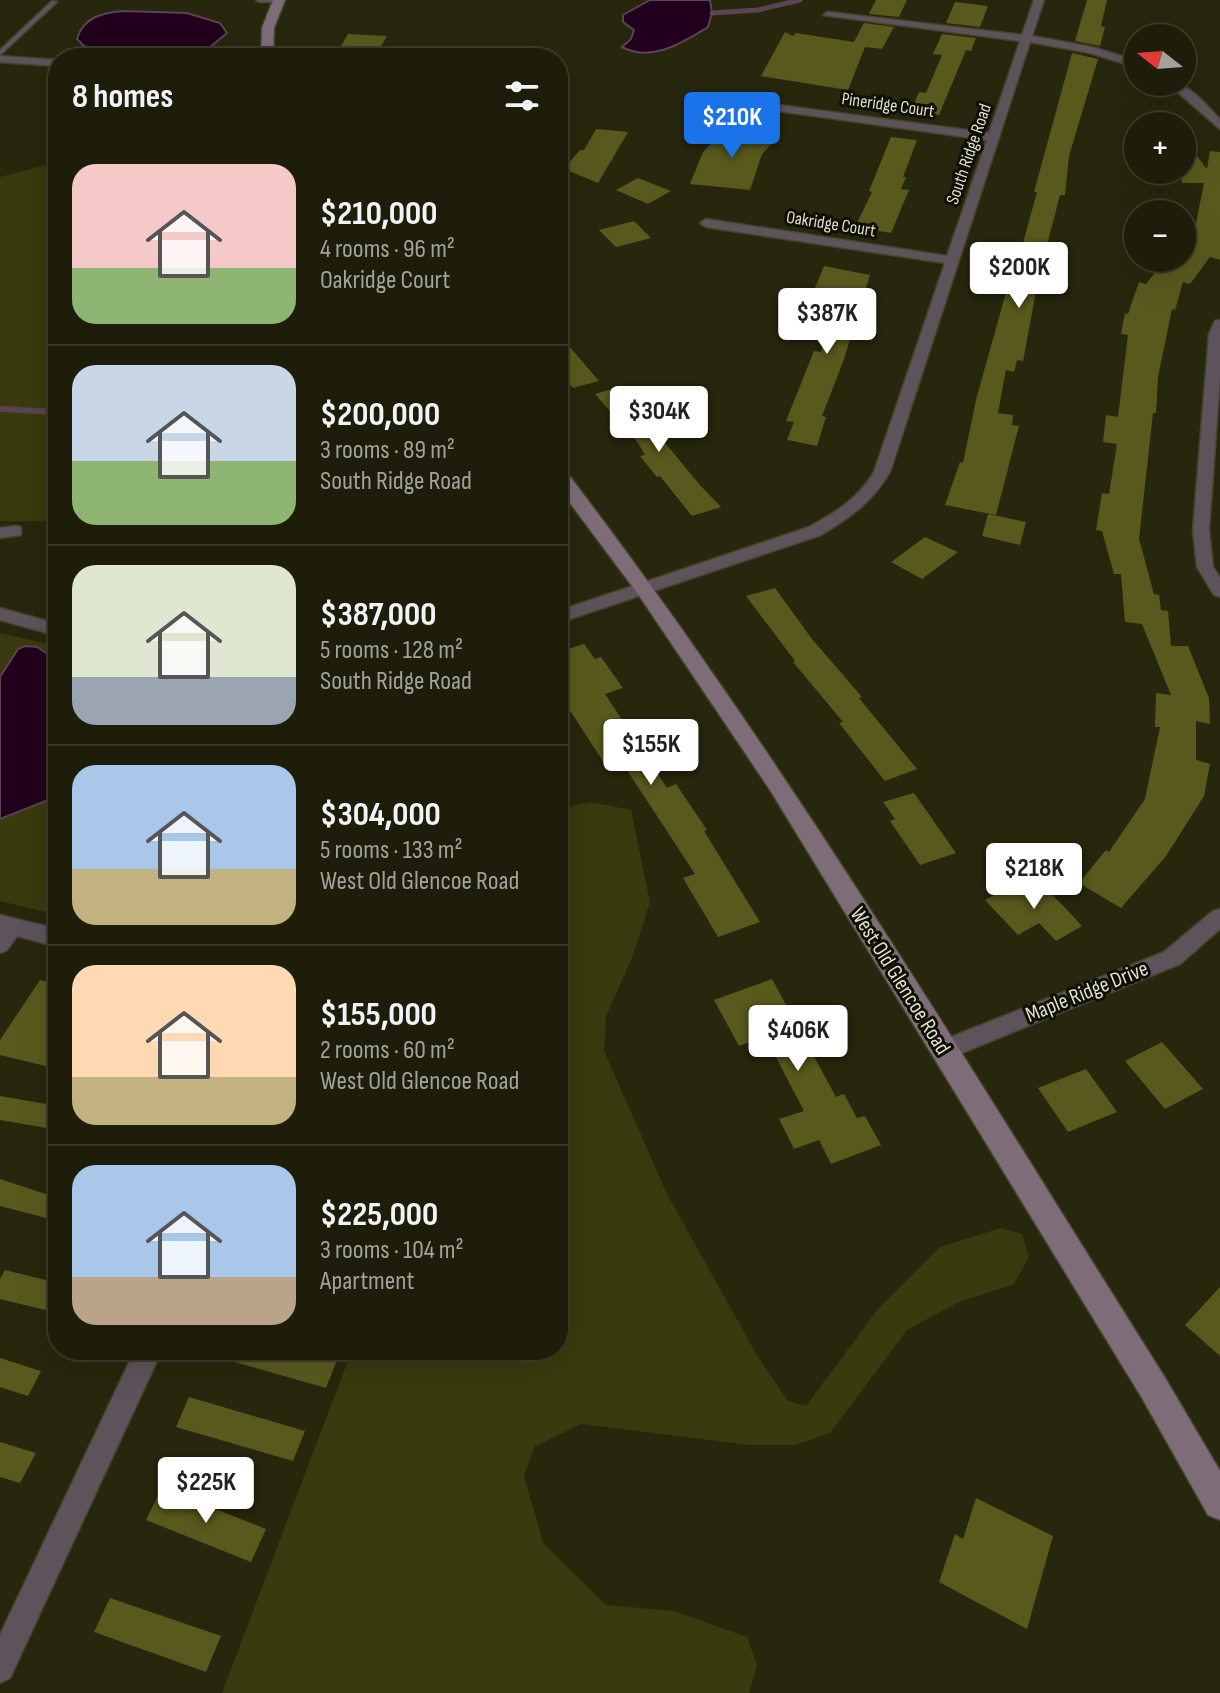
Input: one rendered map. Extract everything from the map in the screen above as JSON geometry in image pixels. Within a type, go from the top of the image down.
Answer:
[{"type":"street","points":[[267,48],[268,28],[278,0]]},
{"type":"street","name":"South Ridge Road","points":[[568,614],[815,531],[841,517],[870,492],[882,472],[1039,0]]},
{"type":"street","points":[[828,15],[1027,39],[1092,50],[1124,60]]},
{"type":"street","points":[[0,56],[48,62]]},
{"type":"street","points":[[1190,96],[1220,126]]},
{"type":"street","name":"Pineridge Court","points":[[778,108],[992,137]]},
{"type":"street","name":"Oakridge Court","points":[[706,223],[951,260]]},
{"type":"street","points":[[1220,324],[1216,334],[1201,530],[1205,567],[1220,591]]},
{"type":"street","name":"West Old Glencoe Road","points":[[568,487],[645,589],[778,784],[1153,1387],[1220,1503]]},
{"type":"street","points":[[0,614],[48,627]]},
{"type":"street","name":"Maple Ridge Drive","points":[[944,1050],[1172,958],[1220,917]]},
{"type":"street","points":[[4,931],[48,937]]},
{"type":"street","points":[[0,1668],[144,1360]]},
{"type":"lane","points":[[259,0],[278,0]]},
{"type":"lane","points":[[0,56],[54,2]]},
{"type":"shaded area","points":[[650,0],[710,0],[712,13],[708,27],[656,52],[645,53],[622,47],[631,39],[634,30],[623,22],[623,15]]},
{"type":"shaded area","points":[[108,13],[187,13],[220,23],[227,33],[209,48],[84,46],[77,39],[84,26]]},
{"type":"shaded area","points":[[48,165],[48,521],[0,521],[0,177]]},
{"type":"shaded area","points":[[0,633],[48,644],[48,658],[18,649],[0,677]]},
{"type":"shaded area","points":[[37,647],[48,654],[48,800],[0,819],[0,677],[18,649]]},
{"type":"shaded area","points":[[48,800],[48,913],[0,901],[0,819]]},
{"type":"shaded area","points":[[590,802],[631,810],[650,902],[632,958],[606,1016],[604,1051],[667,1194],[758,1357],[788,1401],[806,1406],[878,1309],[940,1247],[1001,1228],[1022,1234],[1029,1257],[1014,1284],[959,1302],[907,1330],[830,1433],[795,1445],[749,1445],[581,1424],[534,1447],[524,1476],[543,1543],[606,1605],[674,1611],[747,1637],[757,1665],[749,1693],[222,1693],[348,1360],[568,1360],[568,807]]},
{"type":"building","points":[[876,0],[907,0],[899,17],[869,14]]},
{"type":"building","points":[[1087,0],[1107,0],[1100,46],[1075,41]]},
{"type":"building","points":[[955,2],[988,6],[980,27],[946,23]]},
{"type":"building","points":[[864,23],[894,27],[882,49],[865,47],[848,90],[761,76],[785,32],[793,36],[796,33],[854,42]]},
{"type":"building","points":[[348,34],[387,36],[380,48],[340,48]]},
{"type":"building","points":[[942,34],[976,38],[971,51],[966,50],[939,115],[911,111],[919,92],[926,93],[942,55],[933,54]]},
{"type":"building","points":[[1072,53],[1098,59],[1069,156],[1065,195],[1060,195],[1042,264],[1051,266],[1046,288],[1037,286],[1023,361],[1017,360],[1014,372],[1006,370],[998,413],[1013,415],[1012,425],[1019,426],[996,515],[945,505],[960,462],[963,463],[976,400],[1015,260],[1018,261]]},
{"type":"building","points":[[727,128],[778,137],[762,154],[750,190],[690,184],[703,152]]},
{"type":"building","points":[[596,129],[628,132],[598,183],[568,171],[568,164],[580,150],[584,150]]},
{"type":"building","points":[[891,137],[917,140],[901,189],[909,190],[891,233],[855,227],[872,192],[869,191]]},
{"type":"building","points":[[1210,151],[1220,152],[1220,260],[1210,257],[1190,284],[1183,282],[1175,310],[1172,309],[1158,377],[1139,539],[1154,594],[1159,595],[1161,610],[1168,611],[1171,646],[1188,646],[1209,698],[1210,724],[1196,721],[1196,760],[1210,764],[1204,796],[1166,856],[1121,908],[1079,883],[1106,850],[1109,852],[1145,799],[1160,727],[1155,727],[1156,693],[1171,695],[1142,624],[1125,622],[1121,574],[1114,574],[1102,531],[1096,530],[1102,493],[1109,494],[1117,444],[1103,442],[1106,415],[1118,417],[1128,335],[1121,334],[1125,313],[1128,314],[1139,282],[1146,284],[1156,272],[1196,272],[1196,223],[1204,183],[1196,183],[1196,155],[1207,169]]},
{"type":"building","points":[[638,178],[671,191],[648,204],[616,190]]},
{"type":"building","points":[[634,221],[651,238],[616,247],[599,230]]},
{"type":"building","points":[[824,266],[870,275],[843,362],[822,416],[826,417],[817,446],[787,440],[794,422],[786,421],[814,351],[821,352],[841,292],[815,288]]},
{"type":"building","points":[[568,345],[599,381],[573,388],[568,382]]},
{"type":"building","points":[[619,387],[721,507],[692,516],[660,476],[657,477],[640,456],[645,455],[638,443],[595,394]]},
{"type":"building","points":[[988,514],[1026,522],[1020,545],[982,536]]},
{"type":"building","points":[[925,537],[958,552],[922,579],[891,562]]},
{"type":"building","points":[[775,588],[917,769],[885,781],[839,723],[843,722],[793,662],[746,596]]},
{"type":"building","points":[[584,644],[595,659],[601,657],[623,688],[605,694],[667,788],[676,784],[707,830],[704,831],[760,922],[718,937],[683,878],[695,874],[623,764],[608,769],[568,707],[568,649]]},
{"type":"building","points":[[914,793],[956,853],[920,865],[890,821],[895,819],[883,802]]},
{"type":"building","points":[[1039,881],[1082,926],[1056,941],[1039,923],[1018,935],[985,900],[1013,885],[1019,892]]},
{"type":"building","points":[[772,979],[836,1097],[844,1094],[857,1118],[865,1116],[881,1145],[831,1164],[819,1140],[794,1149],[779,1119],[804,1111],[769,1044],[762,1047],[758,1039],[739,1046],[714,1000]]},
{"type":"building","points":[[40,980],[48,982],[48,1067],[0,1055],[0,1040]]},
{"type":"building","points":[[1162,1042],[1203,1089],[1165,1109],[1125,1061]]},
{"type":"building","points":[[1086,1069],[1117,1112],[1068,1132],[1038,1088]]},
{"type":"building","points":[[0,1096],[48,1104],[48,1128],[0,1120]]},
{"type":"building","points":[[0,1179],[48,1195],[48,1218],[0,1206]]},
{"type":"building","points":[[5,1270],[48,1281],[48,1311],[0,1299],[0,1279]]},
{"type":"building","points":[[1220,1287],[1220,1356],[1185,1325]]},
{"type":"building","points":[[0,1358],[41,1371],[28,1396],[0,1387]]},
{"type":"building","points":[[228,1360],[337,1360],[326,1388]]},
{"type":"building","points":[[189,1397],[305,1431],[293,1461],[176,1427]]},
{"type":"building","points":[[0,1442],[36,1453],[20,1483],[0,1477]]},
{"type":"building","points":[[162,1488],[266,1529],[251,1562],[146,1520]]},
{"type":"building","points":[[976,1498],[1053,1536],[1027,1629],[939,1582],[955,1534],[963,1539]]},
{"type":"building","points":[[110,1598],[221,1636],[206,1672],[94,1632]]},
{"type":"waterway","points":[[712,13],[758,10],[800,0]]},
{"type":"waterway","points":[[0,409],[48,411]]}]
